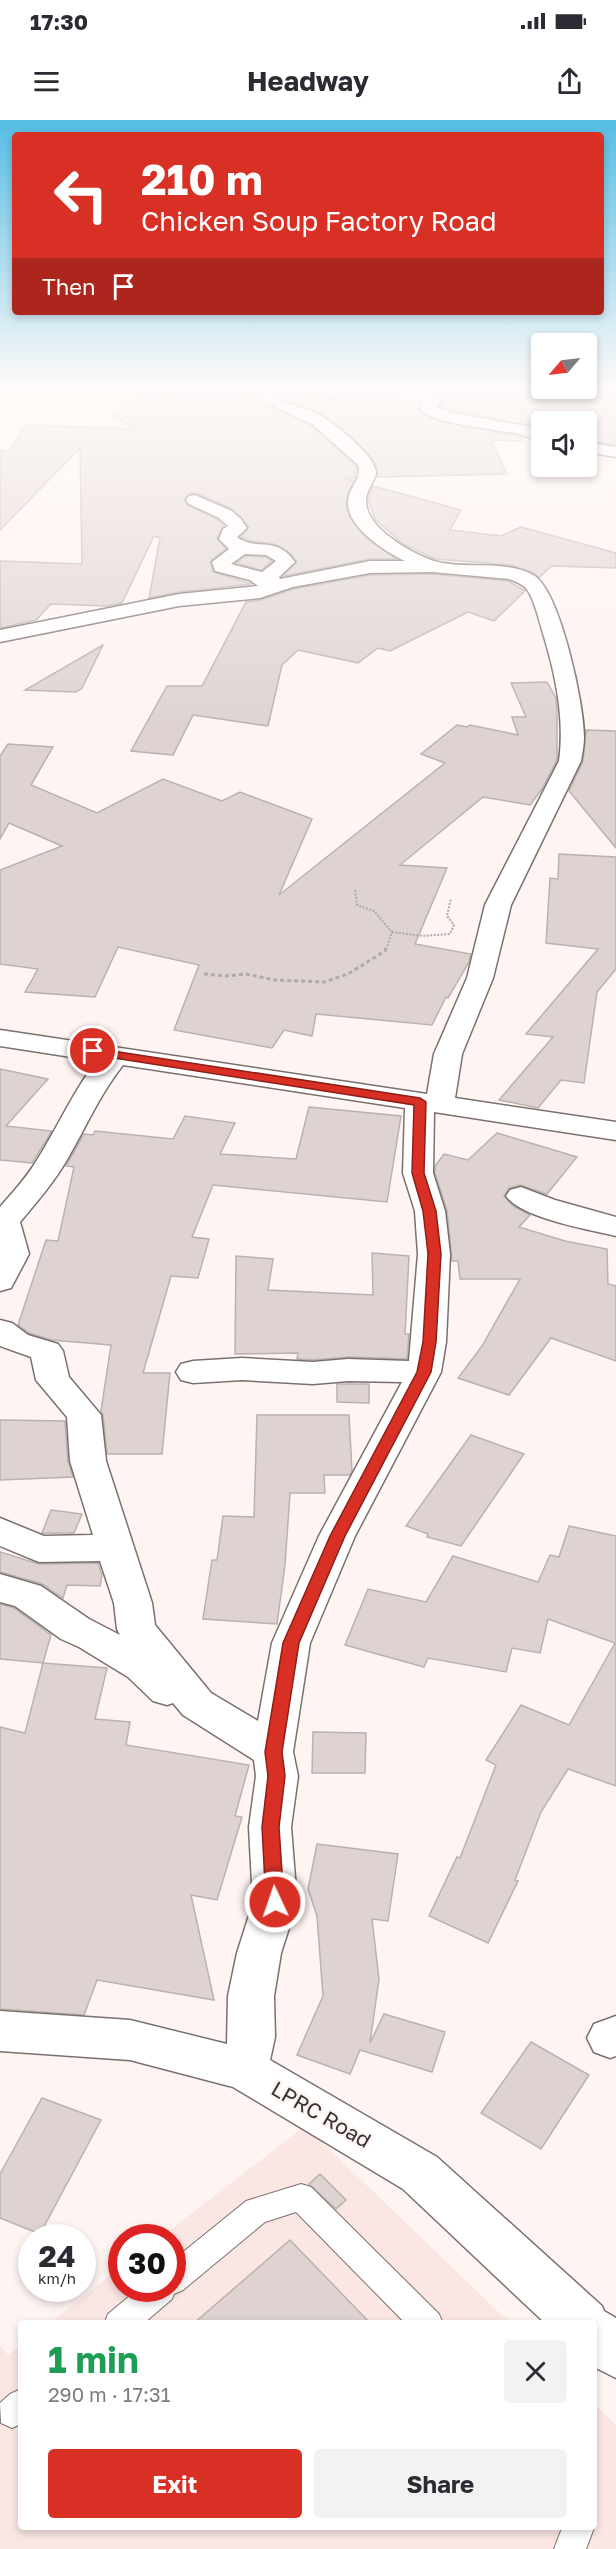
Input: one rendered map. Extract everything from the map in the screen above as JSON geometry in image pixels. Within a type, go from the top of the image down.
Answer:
[{"type":"street","points":[[196,500],[229,515],[236,521],[238,528],[229,533],[228,539],[241,549]]},
{"type":"street","points":[[357,500],[360,513],[383,541],[401,554],[432,566]]},
{"type":"street","points":[[262,548],[282,556],[286,562],[269,575],[273,588],[257,576],[222,567],[221,562],[241,549],[262,548]]},
{"type":"street","points":[[0,636],[179,600],[260,592],[289,582],[370,567],[432,566],[485,570],[527,579],[536,587],[547,613],[564,669],[573,737],[570,761],[498,905],[480,978],[430,1104],[418,1173],[430,1211],[434,1254],[429,1342],[424,1372],[337,1536],[291,1643],[261,1743]]},
{"type":"street","points":[[0,1038],[616,1131]]},
{"type":"street","points":[[0,1281],[13,1254],[4,1221],[33,1188],[52,1160],[94,1083],[116,1055]]},
{"type":"street","points":[[521,1196],[544,1207],[616,1227]]},
{"type":"street","points":[[0,1330],[16,1342],[46,1351],[53,1380],[84,1415],[88,1461],[133,1602],[136,1629],[197,1704],[261,1743],[277,1776],[270,1827],[275,1902],[257,1964],[251,1996],[252,2037],[244,2069]]},
{"type":"street","points":[[193,1372],[242,1369],[313,1373],[348,1370],[424,1372]]},
{"type":"street","points":[[0,1531],[39,1549],[114,1548]]},
{"type":"street","points":[[0,1588],[28,1596],[75,1629],[93,1637],[142,1667],[202,1723],[222,1732],[261,1743]]},
{"type":"street","name":"LPRC Road","points":[[0,2031],[130,2040],[244,2069],[420,2173],[580,2320]]},
{"type":"street","points":[[597,2335],[616,2352]]},
{"type":"lane","points":[[186,2268],[256,2211],[301,2197],[424,2320]]},
{"type":"lane","points":[[124,2320],[145,2302]]},
{"type":"lane","points":[[570,2549],[577,2530]]},
{"type":"path","points":[[355,890],[357,905],[374,911],[392,932],[423,936],[450,934],[454,925],[447,916],[451,898]]},
{"type":"path","points":[[204,974],[226,976],[246,974],[275,981],[324,982],[348,974],[385,951],[392,932]]},
{"type":"shaded area","points":[[305,2126],[507,2320],[54,2320],[77,2302],[96,2302],[96,2287],[108,2277],[108,2302],[186,2302],[186,2224],[178,2224]]},
{"type":"shaded area","points":[[0,2345],[8,2355],[18,2347],[18,2530],[597,2530],[597,2407],[616,2425],[616,2549],[0,2549]]},
{"type":"building","points":[[0,500],[29,500],[0,530]]},
{"type":"building","points":[[81,500],[184,500],[187,505],[218,520],[224,526],[217,538],[226,549],[210,561],[213,572],[252,584],[179,592],[149,598],[160,538],[154,536],[122,603],[106,606],[51,604],[36,620],[0,628],[0,561],[82,564]]},
{"type":"building","points":[[213,500],[347,500],[346,507],[350,518],[365,537],[396,559],[370,559],[283,576],[297,562],[289,552],[274,544],[241,537],[249,527],[233,509]]},
{"type":"building","points":[[368,500],[426,500],[461,510],[450,530],[501,536],[521,527],[616,553],[616,568],[551,566],[539,578],[534,573],[510,565],[435,559],[403,544],[375,519]]},
{"type":"building","points":[[246,556],[265,557],[272,561],[261,570],[236,563]]},
{"type":"building","points":[[432,574],[508,581],[525,591],[494,621],[468,612],[390,651],[378,648],[358,663],[298,650],[282,665],[268,726],[193,715],[173,755],[131,751],[167,686],[202,686],[246,602],[261,600],[294,589],[370,575]]},
{"type":"building","points":[[103,645],[82,688],[76,692],[25,690]]},
{"type":"building","points":[[547,682],[556,698],[557,760],[542,789],[530,805],[483,797],[400,865],[447,868],[415,944],[471,954],[469,962],[448,998],[446,997],[432,1025],[316,1014],[312,1036],[284,1030],[272,1048],[174,1030],[199,965],[118,947],[95,997],[25,992],[38,969],[0,964],[0,870],[62,846],[9,823],[0,839],[0,756],[8,744],[53,747],[31,785],[97,813],[163,779],[222,801],[240,792],[312,819],[279,895],[445,763],[421,754],[457,725],[467,727],[470,725],[518,735],[512,717],[526,717],[511,683]]},
{"type":"building","points":[[586,730],[616,731],[616,848],[569,791],[583,761]]},
{"type":"building","points":[[559,854],[616,857],[616,969],[597,992],[584,1083],[561,1080],[538,1108],[499,1100],[553,1037],[526,1034],[598,949],[546,943],[550,878],[558,879]]},
{"type":"building","points":[[0,1069],[48,1079],[6,1126],[52,1131],[32,1163],[0,1160]]},
{"type":"building","points":[[309,1107],[401,1116],[387,1202],[213,1185],[192,1237],[209,1239],[198,1278],[171,1276],[143,1373],[170,1373],[162,1454],[107,1454],[101,1411],[111,1345],[51,1340],[29,1333],[18,1325],[46,1240],[58,1241],[74,1167],[66,1166],[84,1134],[93,1135],[95,1131],[173,1139],[185,1116],[235,1123],[220,1154],[296,1159]]},
{"type":"building","points":[[497,1133],[577,1157],[547,1194],[520,1185],[509,1188],[504,1196],[513,1206],[530,1215],[519,1227],[565,1241],[607,1249],[608,1284],[616,1286],[616,1361],[551,1338],[509,1395],[458,1378],[482,1346],[520,1279],[460,1279],[458,1261],[452,1261],[447,1211],[435,1173],[435,1166],[444,1154],[468,1160]]},
{"type":"building","points":[[372,1253],[409,1256],[405,1334],[409,1334],[407,1359],[348,1357],[313,1360],[297,1359],[298,1353],[235,1354],[236,1256],[273,1259],[268,1290],[373,1295]]},
{"type":"building","points":[[337,1384],[369,1384],[369,1403],[337,1402]]},
{"type":"building","points":[[257,1415],[349,1415],[352,1470],[350,1475],[324,1475],[325,1493],[290,1493],[285,1565],[277,1624],[203,1619],[212,1560],[217,1560],[223,1516],[254,1517]]},
{"type":"building","points":[[0,1420],[65,1421],[68,1461],[73,1477],[0,1480]]},
{"type":"building","points":[[471,1435],[524,1454],[461,1546],[427,1537],[428,1534],[406,1526]]},
{"type":"building","points":[[51,1510],[82,1514],[74,1533],[42,1533]]},
{"type":"building","points":[[569,1526],[616,1536],[616,1786],[568,1769],[541,1812],[515,1880],[518,1881],[488,1943],[429,1916],[457,1857],[460,1858],[496,1765],[486,1760],[521,1705],[569,1725],[615,1643],[548,1619],[540,1653],[512,1648],[506,1672],[428,1658],[424,1667],[345,1645],[368,1589],[426,1602],[453,1556],[538,1582],[550,1555],[559,1557]]},
{"type":"building","points":[[0,1552],[39,1564],[98,1563],[102,1575],[100,1586],[67,1585],[63,1598],[42,1584],[0,1572]]},
{"type":"building","points":[[0,1604],[14,1608],[51,1635],[43,1663],[0,1659]]},
{"type":"building","points":[[43,1663],[107,1668],[95,1719],[130,1722],[126,1745],[249,1765],[235,1816],[242,1817],[217,1900],[191,1895],[214,2000],[97,1980],[84,2015],[0,2009],[0,1727],[25,1733]]},
{"type":"building","points":[[313,1732],[366,1733],[365,1773],[312,1773]]},
{"type":"building","points":[[317,1844],[398,1854],[388,1921],[372,1919],[379,1979],[370,2043],[384,2014],[445,2032],[432,2072],[360,2050],[350,2074],[297,2055],[323,1996],[317,1916],[308,1889]]},
{"type":"building","points":[[531,2042],[589,2075],[541,2149],[481,2113]]},
{"type":"building","points":[[42,2098],[101,2120],[45,2224],[18,2225],[0,2218],[0,2174]]},
{"type":"building","points":[[320,2174],[346,2200],[336,2209],[309,2184]]},
{"type":"building","points":[[290,2240],[367,2320],[198,2320]]},
{"type":"route","points":[[93,1051],[420,1102],[418,1173],[430,1211],[434,1254],[429,1342],[424,1372],[337,1536],[291,1643],[273,1752],[277,1776],[270,1827],[275,1902]]}]
